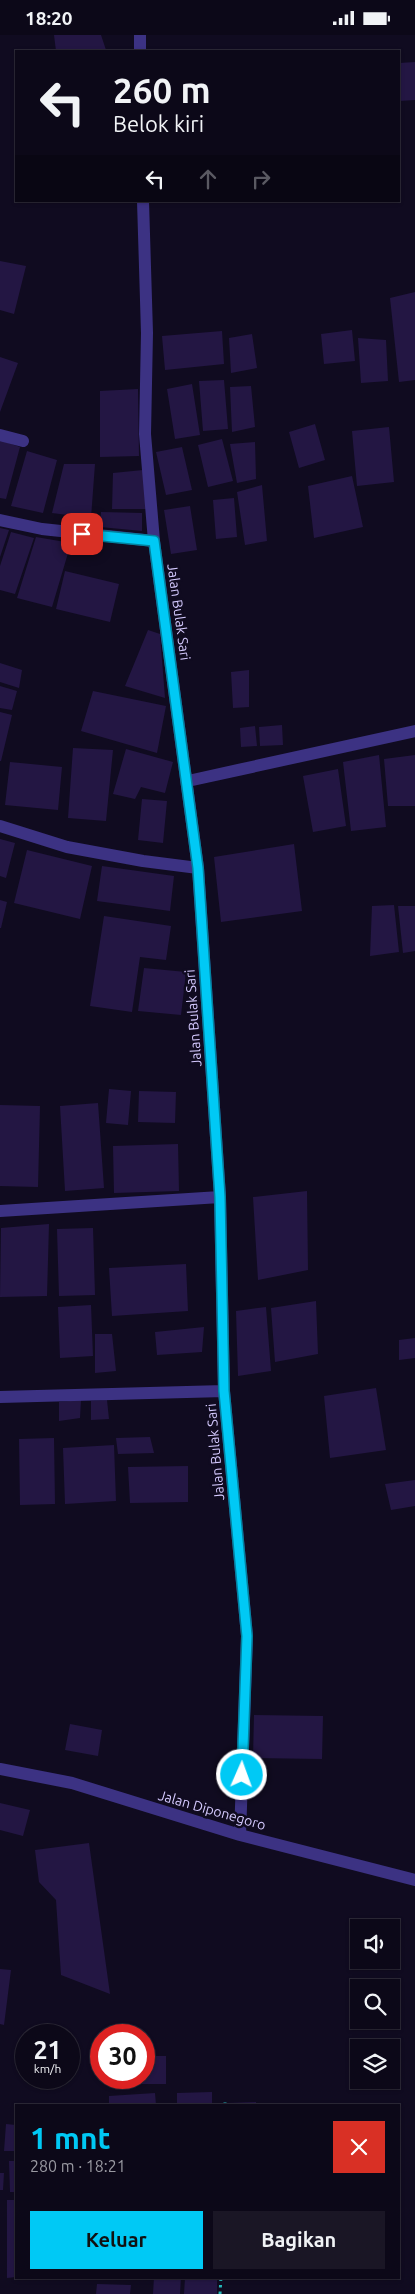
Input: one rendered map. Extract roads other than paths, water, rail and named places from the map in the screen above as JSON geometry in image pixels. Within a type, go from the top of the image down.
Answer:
[{"type":"street","points":[[140,35],[140,50]]},
{"type":"street","name":"Jalan Bulak Sari","points":[[144,202],[145,434],[154,541],[188,781],[198,868],[220,1197],[224,1391],[247,1636],[240,1835]]},
{"type":"street","points":[[0,435],[23,441]]},
{"type":"street","points":[[0,520],[42,529],[154,541]]},
{"type":"street","points":[[188,781],[415,731]]},
{"type":"street","points":[[0,826],[67,847],[143,861],[198,868]]},
{"type":"street","points":[[0,1211],[220,1197]]},
{"type":"street","points":[[0,1397],[224,1391]]},
{"type":"street","name":"Jalan Diponegoro","points":[[0,1769],[72,1783],[240,1835],[415,1880]]}]
